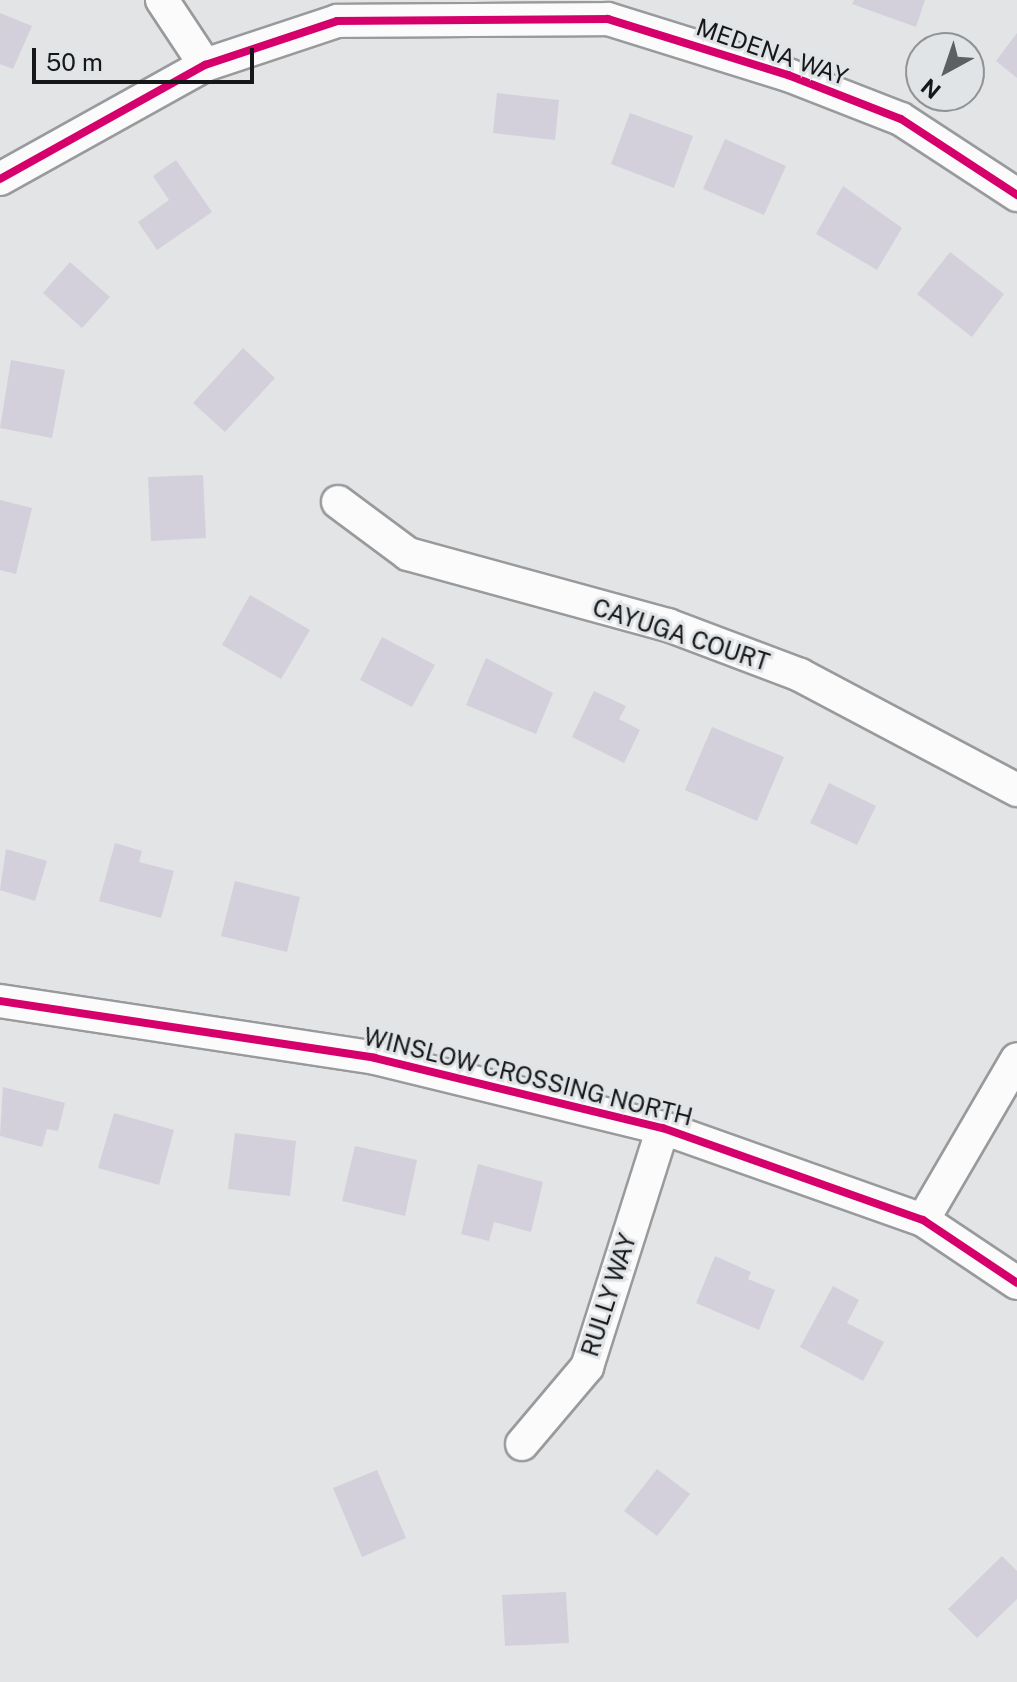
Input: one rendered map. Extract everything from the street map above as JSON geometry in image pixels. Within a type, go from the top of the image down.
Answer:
[{"type":"street","points":[[162,0],[205,65]]},
{"type":"street","name":"MEDENA WAY","points":[[0,179],[205,65],[337,21],[608,10],[901,119],[1017,195]]},
{"type":"street","name":"CAYUGA COURT","points":[[338,502],[408,554],[668,625],[800,675],[1017,790]]},
{"type":"street","name":"WINSLOW CROSSING NORTH","points":[[0,1001],[375,1058],[663,1128],[923,1220],[1017,1283]]},
{"type":"street","points":[[923,1220],[1017,1059]]},
{"type":"street","name":"RULLY WAY","points":[[522,1444],[587,1367],[663,1128]]},
{"type":"building","points":[[854,0],[925,0],[916,27],[852,4]]},
{"type":"building","points":[[0,13],[32,26],[13,69],[0,64]]},
{"type":"building","points":[[1017,33],[1017,78],[996,61]]},
{"type":"building","points":[[497,93],[559,100],[555,140],[493,133]]},
{"type":"building","points":[[630,113],[693,136],[674,188],[611,164]]},
{"type":"building","points":[[725,139],[786,166],[764,215],[703,189]]},
{"type":"building","points":[[176,160],[212,212],[157,250],[138,222],[169,200],[153,176]]},
{"type":"building","points":[[843,186],[902,228],[877,270],[816,234]]},
{"type":"building","points":[[950,252],[1004,294],[972,337],[917,294]]},
{"type":"building","points":[[70,262],[110,297],[82,328],[43,293]]},
{"type":"building","points":[[243,348],[275,378],[225,432],[193,403]]},
{"type":"building","points":[[11,360],[65,370],[52,438],[0,428]]},
{"type":"building","points":[[203,475],[206,538],[151,541],[148,477]]},
{"type":"building","points":[[0,500],[32,508],[16,574],[0,570]]},
{"type":"building","points":[[250,595],[310,630],[281,679],[222,645]]},
{"type":"building","points":[[382,637],[435,665],[412,707],[360,680]]},
{"type":"building","points":[[486,658],[553,693],[536,734],[466,705]]},
{"type":"building","points":[[594,691],[626,706],[619,719],[640,730],[624,763],[572,737]]},
{"type":"building","points":[[712,727],[784,757],[757,821],[685,790]]},
{"type":"building","points":[[829,783],[876,806],[857,845],[810,823]]},
{"type":"building","points":[[115,843],[142,851],[139,862],[174,871],[161,918],[99,901]]},
{"type":"building","points":[[6,849],[47,861],[35,901],[0,890]]},
{"type":"building","points":[[235,881],[300,897],[287,952],[221,936]]},
{"type":"building","points":[[3,1087],[65,1103],[58,1131],[47,1129],[42,1147],[0,1136]]},
{"type":"building","points":[[114,1113],[174,1130],[159,1185],[98,1168]]},
{"type":"building","points":[[235,1133],[296,1141],[290,1196],[228,1189]]},
{"type":"building","points":[[355,1146],[417,1160],[405,1216],[342,1201]]},
{"type":"building","points":[[478,1164],[543,1182],[531,1232],[494,1222],[489,1241],[461,1234]]},
{"type":"building","points":[[715,1256],[751,1272],[748,1279],[775,1290],[759,1330],[696,1303]]},
{"type":"building","points":[[833,1286],[859,1300],[847,1323],[884,1342],[863,1381],[800,1347]]},
{"type":"building","points":[[657,1469],[690,1494],[657,1536],[624,1511]]},
{"type":"building","points":[[377,1470],[406,1538],[362,1557],[333,1488]]},
{"type":"building","points":[[1002,1556],[1017,1571],[1017,1599],[977,1638],[948,1609]]},
{"type":"building","points":[[566,1592],[569,1643],[505,1646],[502,1595]]},
{"type":"cycle path","points":[[0,179],[205,65],[337,21],[608,19],[788,75],[901,119],[1017,195]]},
{"type":"cycle path","points":[[0,1001],[375,1058],[663,1128],[923,1220],[1017,1283]]}]
